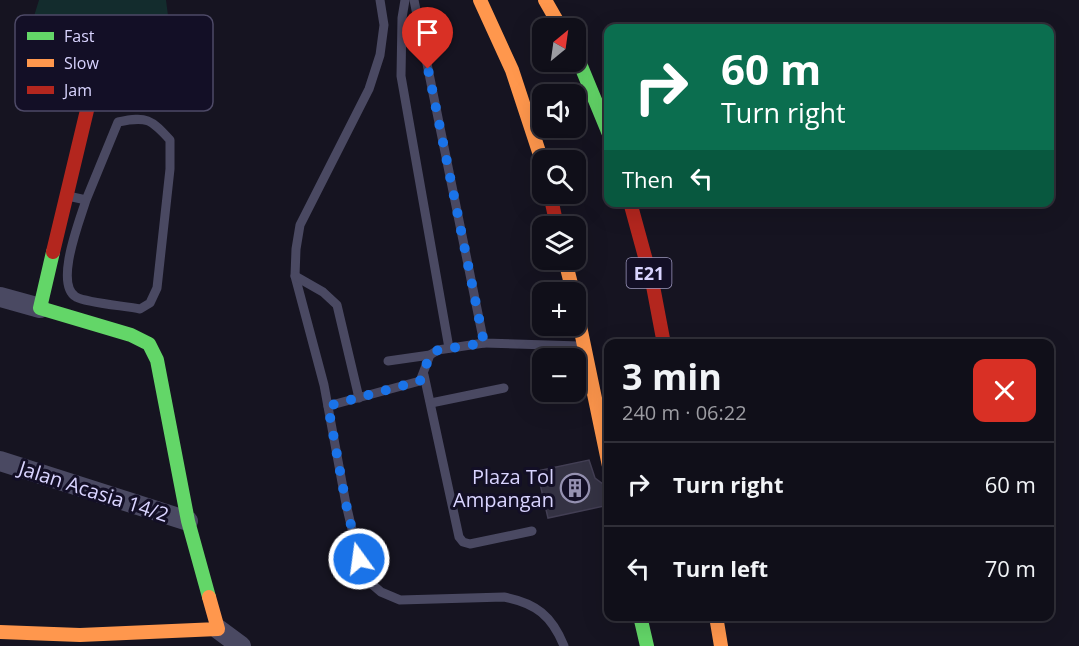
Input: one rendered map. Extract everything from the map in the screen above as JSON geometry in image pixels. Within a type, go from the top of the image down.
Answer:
[{"type":"main road","points":[[480,0],[512,70],[538,150]]},
{"type":"main road","points":[[545,0],[555,18]]},
{"type":"main road","points":[[583,72],[604,122]]},
{"type":"main road","points":[[0,632],[80,635],[218,629],[188,521],[157,360],[149,344],[130,335],[40,308],[87,111]]},
{"type":"main road","name":"E21","points":[[631,207],[653,286],[663,339]]},
{"type":"main road","points":[[583,336],[604,441]]},
{"type":"main road","points":[[641,621],[647,646]]},
{"type":"main road","points":[[717,621],[721,646]]},
{"type":"street","points":[[0,297],[40,308]]},
{"type":"street","name":"Jalan Acasia 14/2","points":[[0,461],[188,521]]},
{"type":"street","points":[[218,629],[241,646]]},
{"type":"lane","points":[[380,0],[384,25],[380,55],[369,89],[300,225],[296,249],[295,276],[328,406],[346,504],[359,559],[367,580],[381,592],[400,600],[504,597],[520,600],[538,609],[556,627],[564,646]]},
{"type":"lane","points":[[405,0],[402,18],[401,76],[449,348]]},
{"type":"lane","points":[[414,0],[484,343]]},
{"type":"lane","points":[[134,119],[153,122],[170,140],[170,169],[157,288],[150,303],[140,309],[76,297],[68,288],[65,274],[86,200],[118,122],[134,119]]},
{"type":"lane","points":[[67,196],[86,200]]},
{"type":"lane","points":[[295,276],[324,292],[337,306],[359,398]]},
{"type":"lane","points":[[388,361],[430,355],[449,348],[484,343],[585,346]]},
{"type":"lane","points":[[328,406],[420,381],[430,355]]},
{"type":"lane","points":[[424,375],[459,537],[463,542],[470,544],[532,531]]},
{"type":"lane","points":[[431,403],[504,388]]},
{"type":"green space","points":[[39,0],[166,0],[168,15],[34,15]]},
{"type":"building","name":"Plaza Tol Ampangan","points":[[589,460],[595,478],[604,484],[604,506],[548,518],[537,471]]},
{"type":"traffic: fast","points":[[583,72],[604,122]]},
{"type":"traffic: fast","points":[[53,252],[40,308],[131,335],[149,344],[157,360],[188,521],[209,597]]},
{"type":"traffic: fast","points":[[641,621],[647,646]]},
{"type":"traffic: slow","points":[[480,0],[512,70],[538,150]]},
{"type":"traffic: slow","points":[[545,0],[555,18]]},
{"type":"traffic: slow","points":[[568,270],[570,282]]},
{"type":"traffic: slow","points":[[582,336],[604,442]]},
{"type":"traffic: slow","points":[[0,632],[80,635],[218,629],[209,597]]},
{"type":"traffic: slow","points":[[717,621],[721,646]]},
{"type":"traffic: jam","points":[[53,252],[87,111]]},
{"type":"traffic: jam","points":[[552,204],[555,216]]},
{"type":"traffic: jam","points":[[631,207],[653,286],[663,339]]},
{"type":"place","name":"Plaza Tol Ampangan","points":[[575,488]]},
{"type":"route","points":[[359,559],[346,504],[328,406],[420,381],[430,355],[438,350],[484,343],[428,69]]}]
